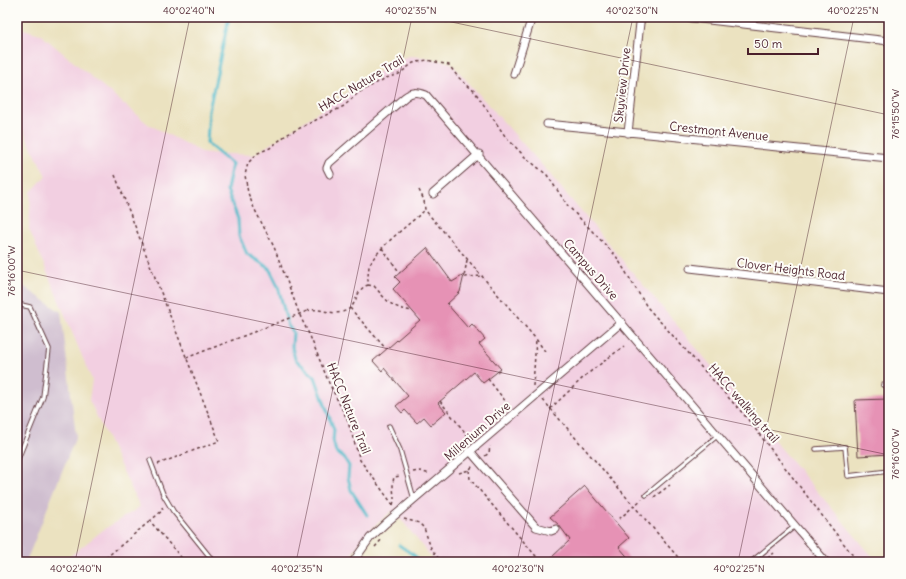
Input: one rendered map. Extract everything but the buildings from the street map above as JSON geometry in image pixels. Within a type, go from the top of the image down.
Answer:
[{"type":"street","points":[[514,74],[532,17]]},
{"type":"street","name":"Skyview Drive","points":[[628,133],[640,22],[642,17]]},
{"type":"street","points":[[683,17],[889,41]]},
{"type":"street","name":"Campus Drive","points":[[330,174],[327,168],[329,163],[405,97],[410,93],[418,92],[426,95],[479,154],[826,562]]},
{"type":"street","name":"Crestmont Avenue","points":[[547,124],[889,158]]},
{"type":"street","points":[[433,194],[479,154]]},
{"type":"street","name":"Clover Heights Road","points":[[690,268],[889,292]]},
{"type":"street","name":"Millenium Drive","points":[[353,562],[370,538],[537,393],[622,322]]},
{"type":"street","points":[[470,451],[536,526],[551,532],[556,529]]},
{"type":"lane","points":[[17,304],[30,307],[49,349],[43,398],[17,461]]},
{"type":"lane","points":[[883,385],[889,384]]},
{"type":"lane","points":[[389,426],[400,450],[414,500]]},
{"type":"lane","points":[[646,495],[718,435]]},
{"type":"lane","points":[[816,449],[845,447],[848,476],[889,471]]},
{"type":"lane","points":[[150,460],[163,494],[173,511],[214,562]]},
{"type":"lane","points":[[751,562],[795,526]]},
{"type":"path","name":"HACC Nature Trail","points":[[407,474],[394,478],[392,484],[395,499],[393,505],[360,460],[347,419],[301,318],[274,247],[254,208],[246,181],[248,163],[262,151],[270,148],[300,127],[344,106],[358,93],[386,78],[399,74],[413,63],[422,60],[449,65],[458,77],[475,92],[505,136],[525,157],[547,175],[568,206],[616,256]]},
{"type":"path","points":[[115,175],[219,441],[153,466]]},
{"type":"path","points":[[419,190],[424,200],[425,210],[536,339],[547,354]]},
{"type":"path","points":[[368,285],[369,267],[382,248],[425,210]]},
{"type":"path","points":[[382,248],[400,273]]},
{"type":"path","name":"HACC walking trail","points":[[616,256],[647,307],[746,417],[858,562]]},
{"type":"path","points":[[468,259],[464,277],[482,276]]},
{"type":"path","points":[[186,358],[307,311],[319,309],[336,314],[350,308],[353,305],[359,291],[368,285],[374,286],[381,296],[392,306],[412,311]]},
{"type":"path","points":[[350,308],[386,350]]},
{"type":"path","points":[[536,339],[533,387],[550,409],[682,562]]},
{"type":"path","points":[[550,409],[586,375],[624,346]]},
{"type":"path","points":[[488,380],[510,407]]},
{"type":"path","points":[[440,401],[471,440],[466,444]]},
{"type":"path","points":[[407,474],[420,470],[429,474],[434,472]]},
{"type":"path","points":[[469,470],[470,479],[541,562]]},
{"type":"path","points":[[101,562],[163,510],[162,505]]},
{"type":"path","points":[[619,519],[634,506]]},
{"type":"path","points":[[404,519],[419,522],[424,528],[431,548],[440,562]]},
{"type":"path","points":[[150,521],[185,562]]},
{"type":"shaded area","points":[[17,27],[40,34],[148,124],[203,153],[254,155],[396,60],[410,56],[424,57],[451,63],[541,164],[877,562],[435,562],[404,523],[392,511],[372,528],[353,552],[348,562],[63,562],[103,530],[140,507],[89,400],[92,380],[29,229],[31,192],[46,176],[17,118]]},
{"type":"shaded area","points":[[17,282],[61,312],[76,436],[26,562],[17,562]]},
{"type":"waterway","points":[[229,17],[209,110],[207,143],[232,164],[227,190],[238,219],[239,236],[247,254],[269,268],[278,286],[288,326],[293,332],[292,347],[295,359],[315,377],[334,430],[333,441],[336,452],[344,458],[349,466],[348,477],[351,490],[367,515]]},
{"type":"waterway","points":[[399,545],[415,556],[417,562]]}]
